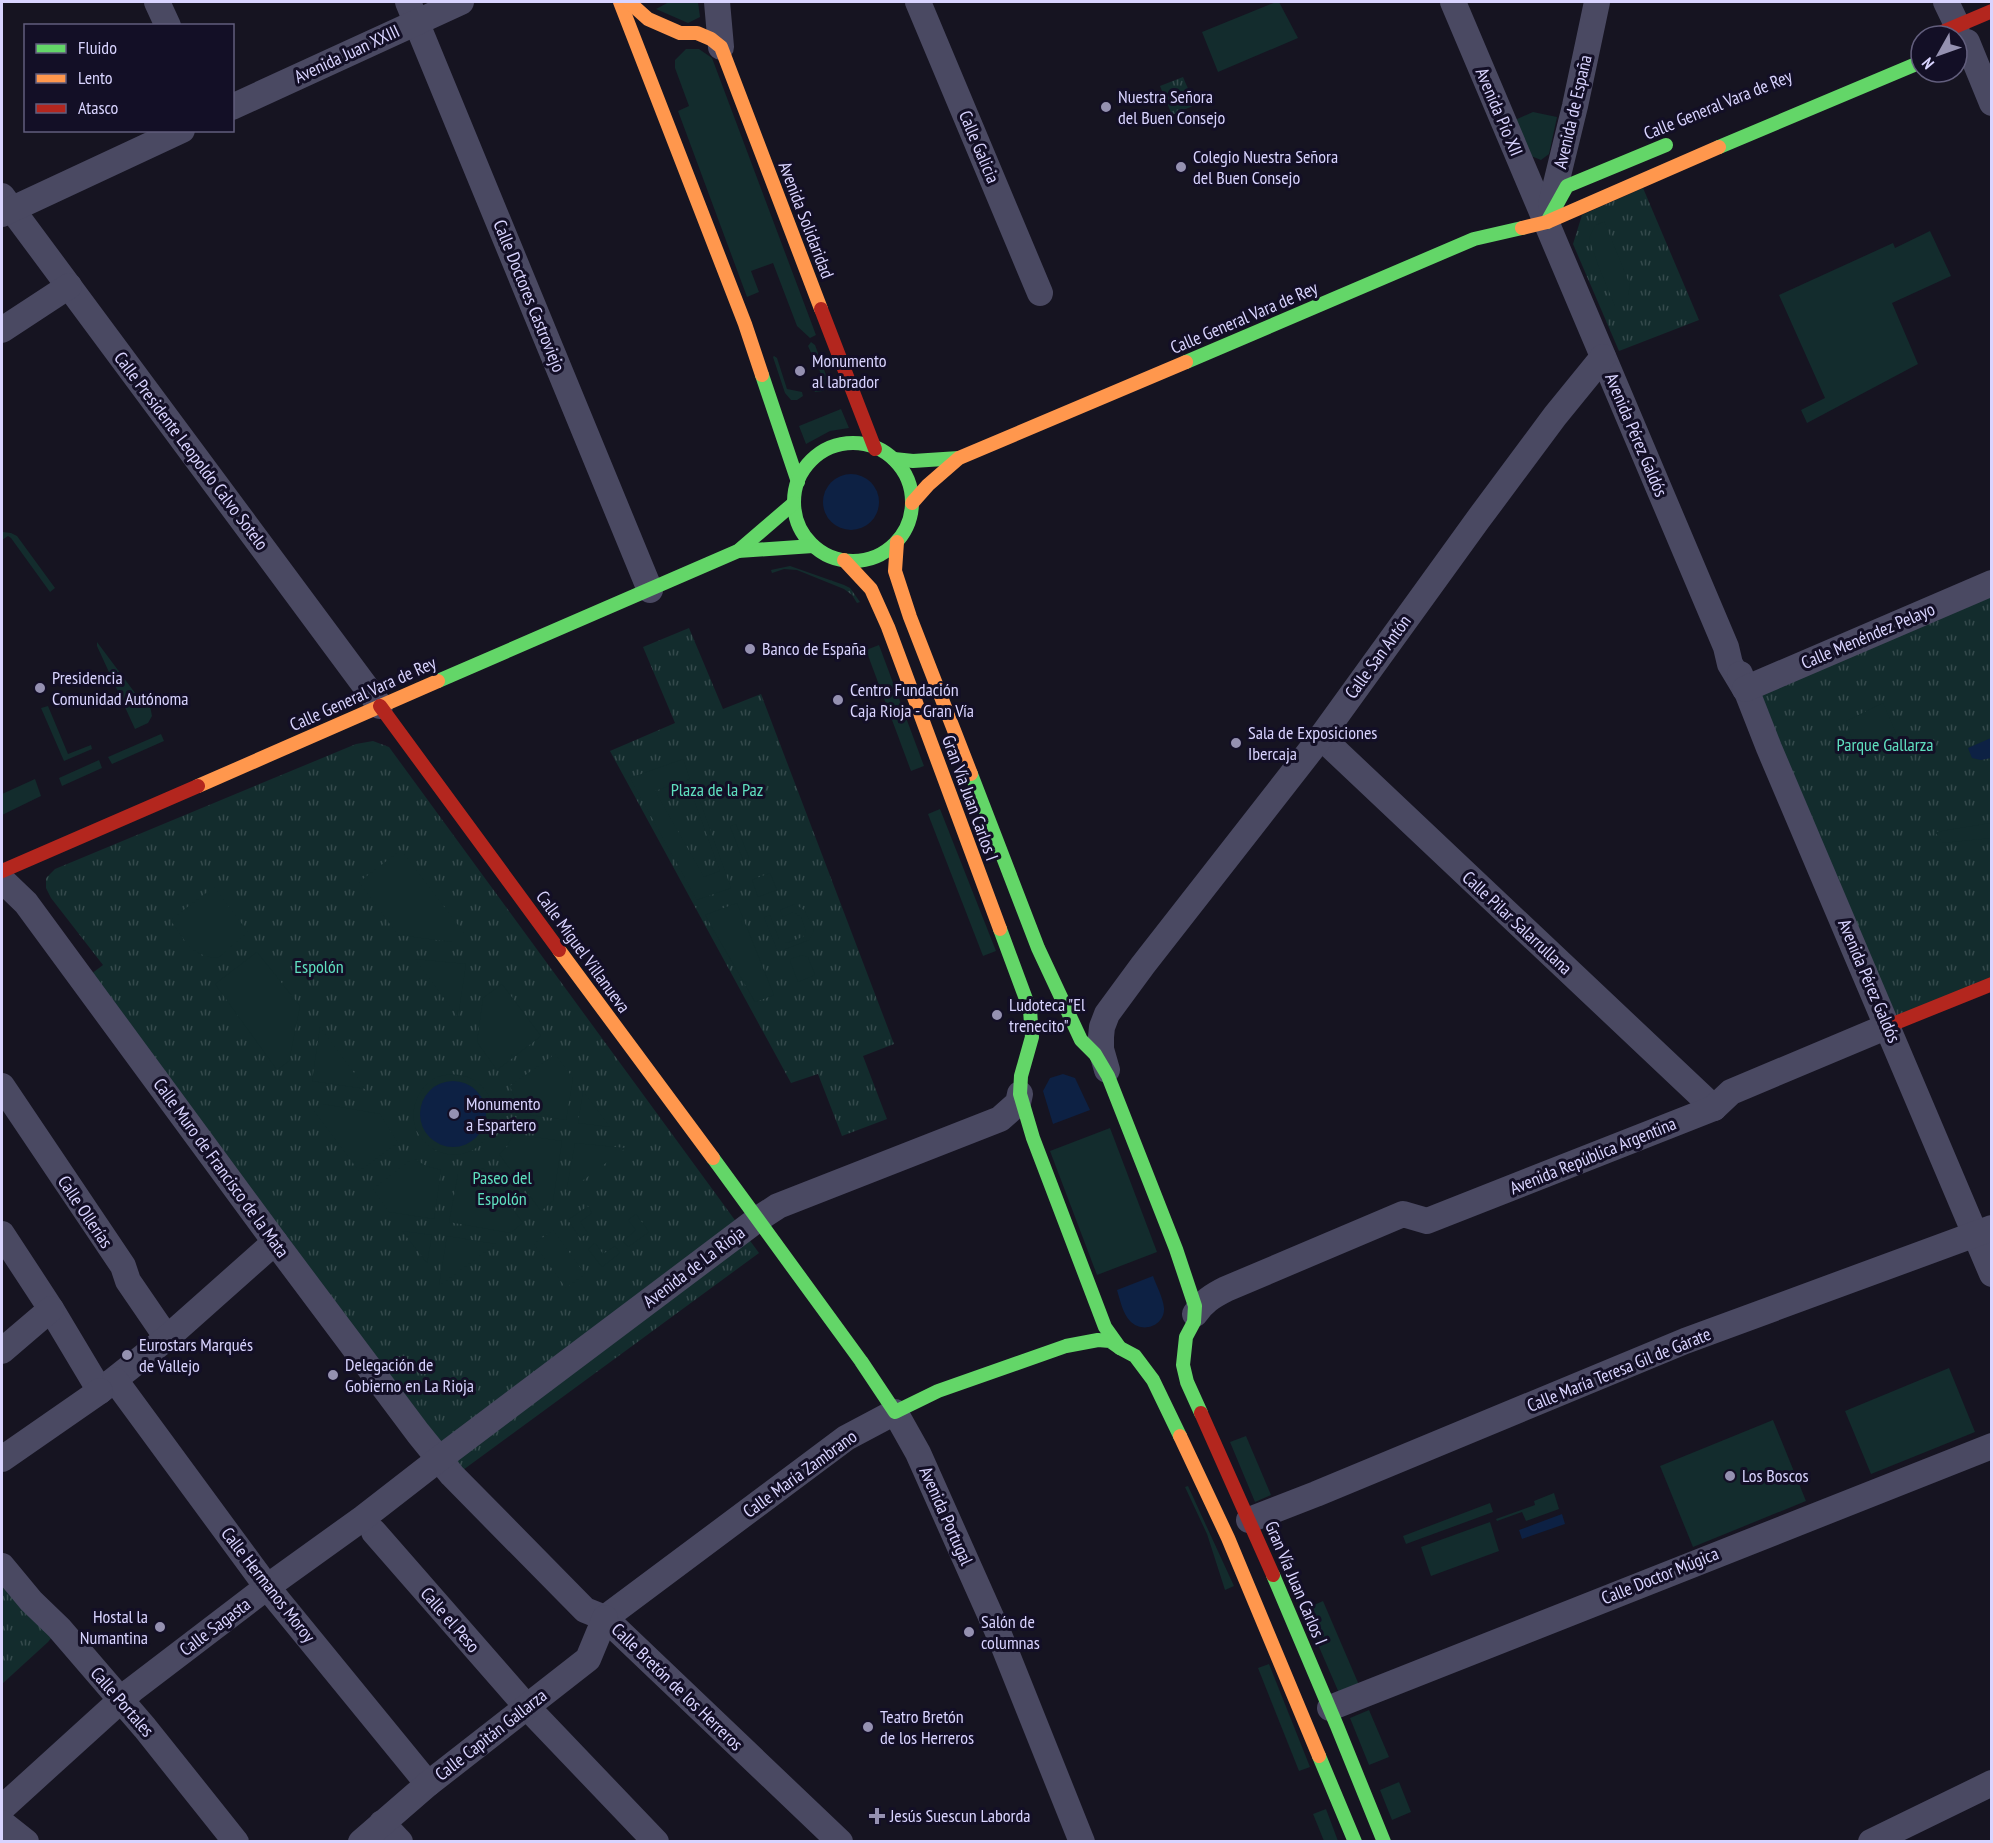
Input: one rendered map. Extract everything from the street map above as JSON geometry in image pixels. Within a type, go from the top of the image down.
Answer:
[{"type":"main road","points":[[620,2],[745,324],[798,482]]},
{"type":"main road","points":[[629,2],[648,19],[680,33],[697,33],[711,39],[721,47]]},
{"type":"main road","points":[[1969,34],[1992,11]]},
{"type":"main road","points":[[665,45],[680,33]]},
{"type":"main road","name":"Avenida Solidaridad","points":[[721,47],[875,449]]},
{"type":"main road","points":[[649,78],[656,59]]},
{"type":"main road","name":"Calle General Vara de Rey","points":[[912,503],[928,485],[959,458],[1474,239],[1547,222],[1909,67]]},
{"type":"main road","name":"Calle General Vara de Rey","points":[[1547,222],[1567,186],[1682,139]]},
{"type":"main road","points":[[846,444],[862,444],[894,459],[904,472],[910,487],[912,503],[905,530],[897,542],[873,558],[854,561],[828,555],[813,546],[803,534],[794,503],[798,482],[806,467],[817,456],[831,448],[846,444]]},
{"type":"main road","name":"Calle General Vara de Rey","points":[[894,459],[913,461],[959,458]]},
{"type":"main road","name":"Calle General Vara de Rey","points":[[2,871],[738,551],[794,503]]},
{"type":"main road","name":"Gran Vía Juan Carlos I","points":[[897,542],[895,571],[910,617],[1038,948],[1071,1031],[1095,1054],[1108,1076],[1181,1262],[1196,1306],[1183,1365],[1187,1382],[1330,1708],[1384,1842]]},
{"type":"main road","name":"Calle General Vara de Rey","points":[[738,551],[813,546]]},
{"type":"main road","name":"Gran Vía Juan Carlos I","points":[[844,560],[870,589],[888,627],[1030,1010],[1032,1037],[1021,1076],[1020,1094],[1033,1138],[1101,1315],[1109,1334],[1120,1348],[1135,1356],[1155,1358]]},
{"type":"main road","name":"Calle Miguel Villanueva","points":[[380,706],[758,1219]]},
{"type":"main road","name":"Avenida República Argentina","points":[[1888,1026],[1992,984]]},
{"type":"main road","points":[[1027,1059],[1042,1044]]},
{"type":"main road","name":"Avenida Portugal","points":[[758,1219],[895,1412]]},
{"type":"main road","points":[[1082,1342],[1099,1329],[1101,1315]]},
{"type":"main road","points":[[1172,1352],[1190,1326]]},
{"type":"main road","name":"Calle María Zambrano","points":[[895,1412],[938,1391],[1066,1346],[1098,1340],[1110,1341],[1120,1348]]},
{"type":"main road","name":"Gran Vía Juan Carlos I","points":[[1135,1356],[1163,1398],[1228,1538],[1355,1842]]},
{"type":"street","points":[[157,2],[167,24]]},
{"type":"street","name":"Avenida Juan XXIII","points":[[234,106],[412,12],[461,2]]},
{"type":"street","points":[[717,2],[721,47]]},
{"type":"street","name":"Calle Galicia","points":[[918,2],[1040,293]]},
{"type":"street","name":"Avenida Pío XII","points":[[1453,2],[1547,222]]},
{"type":"street","name":"Avenida de España","points":[[1547,222],[1597,2]]},
{"type":"street","points":[[1946,2],[1959,24]]},
{"type":"street","name":"Calle Doctores Castroviejo","points":[[412,12],[650,590]]},
{"type":"street","points":[[1969,45],[1992,103]]},
{"type":"street","points":[[5,206],[177,132]]},
{"type":"street","name":"Calle Presidente Leopoldo Calvo Sotelo","points":[[5,206],[69,286],[380,706]]},
{"type":"street","name":"Avenida Pérez Galdós","points":[[1547,222],[1726,647],[1736,662],[1745,689],[1888,1026],[1983,1232],[1992,1274]]},
{"type":"street","points":[[2,330],[69,286]]},
{"type":"street","name":"Calle San Antón","points":[[1071,1031],[1094,1036],[1150,956],[1321,737],[1484,511],[1555,416],[1603,357]]},
{"type":"street","name":"Calle Menéndez Pelayo","points":[[1745,689],[1992,584]]},
{"type":"street","name":"Calle Pilar Salarrullana","points":[[1321,737],[1714,1108]]},
{"type":"street","name":"Calle Muro de Francisco de la Mata","points":[[2,880],[26,903],[275,1242],[439,1459]]},
{"type":"street","points":[[1105,1020],[1101,1048],[1108,1076]]},
{"type":"street","name":"Avenida República Argentina","points":[[1190,1326],[1210,1297],[1226,1289],[1403,1214],[1427,1221],[1714,1108],[1731,1092],[1888,1026]]},
{"type":"street","name":"Calle Ollerías","points":[[2,1086],[123,1266],[128,1281],[167,1338]]},
{"type":"street","name":"Avenida de La Rioja","points":[[439,1459],[778,1206],[980,1128],[1010,1112],[1018,1103],[1020,1094]]},
{"type":"street","name":"Avenida de La Rioja","points":[[980,1128],[1001,1122],[1010,1123],[1026,1129],[1033,1138]]},
{"type":"street","name":"Calle María Teresa Gil de Gárate","points":[[1249,1520],[1685,1341],[1983,1232]]},
{"type":"street","name":"Calle Hermanos Moroy","points":[[2,1234],[102,1383],[428,1784]]},
{"type":"street","points":[[2,1459],[102,1383],[167,1338],[275,1242]]},
{"type":"street","points":[[2,1351],[51,1309]]},
{"type":"street","name":"Calle María Zambrano","points":[[605,1618],[846,1438],[895,1412]]},
{"type":"street","name":"Avenida Portugal","points":[[895,1412],[918,1454],[1000,1637],[1082,1842]]},
{"type":"street","name":"Calle Doctor Múgica","points":[[1330,1708],[1992,1446]]},
{"type":"street","name":"Calle Sagasta","points":[[2,1808],[120,1700],[439,1459]]},
{"type":"street","name":"Calle Bretón de los Herreros","points":[[439,1459],[585,1610],[605,1618],[840,1842]]},
{"type":"street","name":"Calle el Peso","points":[[374,1532],[527,1707],[656,1842]]},
{"type":"street","name":"Calle Portales","points":[[2,1566],[145,1728],[237,1842]]},
{"type":"street","name":"Calle Capitán Gallarza","points":[[362,1842],[428,1784],[588,1659],[605,1618]]},
{"type":"street","points":[[1870,1842],[1992,1783]]},
{"type":"street","points":[[2,1823],[27,1842]]},
{"type":"street","points":[[382,1823],[400,1842]]},
{"type":"green space","points":[[669,2],[698,2],[700,17],[688,23],[656,9]]},
{"type":"green space","points":[[1279,2],[1298,38],[1218,72],[1202,32]]},
{"type":"green space","points":[[686,49],[699,49],[712,58],[816,335],[810,338],[797,326],[773,263],[751,271],[759,292],[747,297],[678,111],[689,106],[675,68],[675,60]]},
{"type":"green space","points":[[1183,77],[1195,105],[1172,115],[1160,86]]},
{"type":"green space","points":[[1533,112],[1557,117],[1549,154],[1541,160],[1531,156],[1515,120]]},
{"type":"green space","points":[[1643,188],[1699,320],[1619,351],[1573,244],[1582,215]]},
{"type":"green space","points":[[1604,221],[1630,285],[1628,295],[1615,306],[1589,238],[1595,226]]},
{"type":"green space","points":[[1930,231],[1951,276],[1892,303],[1918,364],[1807,423],[1801,410],[1825,398],[1779,295],[1893,243],[1895,248]]},
{"type":"green space","points":[[811,342],[815,345],[827,378],[827,387],[823,391],[815,392],[813,388],[822,376],[808,346]]},
{"type":"green space","points":[[774,356],[777,358],[787,389],[802,392],[803,396],[797,400],[791,400],[785,393]]},
{"type":"green space","points":[[841,409],[849,428],[830,431],[806,444],[799,426]]},
{"type":"green space","points":[[3,532],[17,536],[55,588],[50,592],[11,538],[8,536],[2,540]]},
{"type":"green space","points":[[790,566],[850,588],[860,602],[857,603],[844,589],[797,570],[784,569],[772,573],[771,570]]},
{"type":"green space","name":"Parque Gallarza","points":[[1991,583],[1991,984],[1888,1026],[1745,689]]},
{"type":"green space","name":"Plaza de la Paz","points":[[689,628],[723,709],[761,694],[894,1044],[863,1056],[887,1119],[842,1136],[818,1074],[791,1083],[610,751],[675,723],[643,647]]},
{"type":"green space","points":[[97,642],[141,701],[150,706],[152,716],[148,723],[135,729]]},
{"type":"green space","points":[[879,645],[924,766],[911,771],[866,650]]},
{"type":"green space","points":[[1883,703],[1896,733],[1854,746],[1846,721]]},
{"type":"green space","points":[[48,706],[68,754],[91,745],[92,749],[64,761],[41,708]]},
{"type":"green space","points":[[161,734],[164,741],[112,764],[108,757]]},
{"type":"green space","name":"Paseo del Espolón","points":[[373,741],[389,747],[759,1253],[463,1470],[406,1400],[91,974],[103,965],[51,898],[46,888],[46,878],[55,869],[356,744]]},
{"type":"green space","points":[[683,759],[690,779],[655,791],[704,877],[720,871],[691,792],[696,790],[731,888],[697,900],[630,778]]},
{"type":"green space","points":[[99,760],[102,768],[62,786],[59,778]]},
{"type":"green space","points":[[35,779],[41,796],[2,815],[2,794]]},
{"type":"green space","points":[[940,809],[996,951],[983,956],[928,814]]},
{"type":"green space","points":[[1991,823],[1991,838],[1943,843],[1935,832]]},
{"type":"green space","points":[[736,824],[749,858],[743,860],[730,826]]},
{"type":"green space","points":[[401,850],[464,933],[452,942],[398,935],[359,882]]},
{"type":"green space","points":[[770,873],[777,890],[758,897],[752,880]]},
{"type":"green space","points":[[214,887],[248,932],[218,958],[195,951],[171,921]]},
{"type":"green space","points":[[737,903],[774,995],[755,1002],[705,915]]},
{"type":"green space","points":[[795,904],[805,911],[814,930],[809,940],[778,952],[764,917],[770,915],[779,939],[787,943],[803,937],[806,931],[801,917],[793,912],[783,917],[780,910]]},
{"type":"green space","points":[[257,952],[300,1006],[289,1061],[277,1070],[215,984]]},
{"type":"green space","points":[[802,955],[808,957],[815,975],[798,982],[790,961]]},
{"type":"green space","points":[[415,959],[466,964],[458,1017]]},
{"type":"green space","points":[[502,984],[541,1036],[497,1070],[477,1042],[483,998]]},
{"type":"green space","points":[[320,1027],[366,1089],[312,1081]]},
{"type":"green space","points":[[555,1054],[573,1078],[566,1120],[516,1113],[516,1102],[510,1086]]},
{"type":"green space","points":[[451,1074],[471,1078],[483,1087],[493,1109],[492,1125],[485,1139],[471,1151],[454,1155],[436,1151],[429,1146],[422,1139],[414,1123],[415,1105],[423,1089],[437,1077]]},
{"type":"green space","points":[[583,1091],[610,1127],[578,1123]]},
{"type":"green space","points":[[323,1104],[380,1114],[398,1143],[359,1171],[314,1111]]},
{"type":"green space","points":[[1110,1128],[1157,1252],[1097,1275],[1050,1151]]},
{"type":"green space","points":[[513,1134],[562,1141],[553,1201],[541,1211],[499,1154],[507,1147]]},
{"type":"green space","points":[[575,1143],[626,1148],[566,1193]]},
{"type":"green space","points":[[413,1158],[426,1166],[441,1170],[434,1219],[389,1212],[373,1189]]},
{"type":"green space","points":[[483,1168],[523,1223],[510,1233],[449,1222],[458,1174],[471,1174]]},
{"type":"green space","points":[[588,1206],[592,1213],[580,1222],[588,1233],[580,1238],[568,1220]]},
{"type":"green space","points":[[636,1214],[649,1232],[628,1247],[623,1241],[636,1230],[628,1220]]},
{"type":"green space","points":[[553,1230],[585,1274],[566,1288],[534,1244]]},
{"type":"green space","points":[[402,1231],[432,1235],[427,1263]]},
{"type":"green space","points":[[447,1236],[496,1244],[439,1286],[439,1285]]},
{"type":"green space","points":[[595,1243],[603,1254],[615,1246],[620,1253],[602,1267],[588,1249]]},
{"type":"green space","points":[[1949,1368],[1975,1432],[1871,1474],[1845,1411]]},
{"type":"green space","name":"Los Boscos","points":[[1773,1420],[1806,1501],[1693,1547],[1660,1466]]},
{"type":"green space","points":[[1246,1436],[1271,1495],[1255,1502],[1230,1442]]},
{"type":"green space","points":[[1188,1486],[1234,1586],[1225,1590],[1207,1534],[1185,1487]]},
{"type":"green space","points":[[1554,1493],[1559,1509],[1526,1521],[1522,1512],[1497,1521],[1496,1519],[1535,1505],[1534,1501]]},
{"type":"green space","points":[[1490,1503],[1493,1512],[1406,1544],[1403,1536]]},
{"type":"green space","points":[[1490,1522],[1499,1551],[1431,1576],[1421,1547]]},
{"type":"green space","points":[[2,1566],[59,1628],[48,1642],[2,1684]]},
{"type":"green space","points":[[1323,1601],[1359,1685],[1339,1693],[1303,1610]]},
{"type":"green space","points":[[1269,1664],[1310,1767],[1299,1771],[1258,1668]]},
{"type":"green space","points":[[1369,1710],[1389,1757],[1369,1765],[1350,1718]]},
{"type":"green space","points":[[1399,1782],[1411,1812],[1392,1820],[1380,1790]]},
{"type":"green space","points":[[1326,1809],[1338,1841],[1324,1841],[1313,1814]]},
{"type":"water","points":[[851,474],[862,476],[871,482],[877,491],[879,502],[877,513],[871,522],[862,528],[851,530],[840,528],[831,522],[825,513],[823,502],[825,491],[831,482],[840,476]]},
{"type":"water","points":[[1991,738],[1991,758],[1981,760],[1972,758],[1968,748]]},
{"type":"water","points":[[1063,1074],[1075,1078],[1090,1110],[1053,1124],[1043,1091],[1050,1078]]},
{"type":"water","points":[[447,1081],[459,1081],[471,1086],[481,1096],[486,1114],[484,1127],[471,1142],[459,1147],[447,1147],[435,1142],[425,1132],[420,1120],[420,1108],[425,1096],[435,1086]]},
{"type":"water","points":[[1153,1276],[1162,1300],[1163,1314],[1161,1319],[1152,1326],[1141,1327],[1128,1318],[1117,1290]]},
{"type":"water","points":[[1562,1514],[1565,1524],[1522,1539],[1519,1530]]},
{"type":"traffic: fast","points":[[1719,147],[1909,67]]},
{"type":"traffic: fast","points":[[1547,222],[1567,186],[1666,145]]},
{"type":"traffic: fast","points":[[1186,362],[1474,239],[1522,228]]},
{"type":"traffic: fast","points":[[762,375],[798,482]]},
{"type":"traffic: fast","points":[[853,443],[886,453],[902,469],[912,502],[902,535],[886,551],[853,561],[820,551],[804,535],[794,502],[804,469],[820,453],[853,443]]},
{"type":"traffic: fast","points":[[894,459],[913,461],[959,458]]},
{"type":"traffic: fast","points":[[438,681],[738,551],[794,503]]},
{"type":"traffic: fast","points":[[738,551],[813,546]]},
{"type":"traffic: fast","points":[[971,774],[1038,948],[1081,1040],[1095,1054],[1108,1076],[1176,1249],[1195,1306],[1194,1322],[1186,1337],[1183,1365],[1187,1382],[1201,1413]]},
{"type":"traffic: fast","points":[[1000,929],[1030,1010],[1032,1037],[1021,1076],[1020,1094],[1033,1138],[1105,1327],[1120,1348],[1135,1356],[1153,1380],[1180,1436]]},
{"type":"traffic: fast","points":[[713,1158],[861,1361],[895,1412],[938,1391],[1066,1346],[1098,1340],[1110,1341],[1120,1348]]},
{"type":"traffic: fast","points":[[1273,1575],[1384,1842]]},
{"type":"traffic: fast","points":[[1319,1756],[1355,1842]]},
{"type":"traffic: slow","points":[[620,2],[745,324],[762,375]]},
{"type":"traffic: slow","points":[[629,2],[648,19],[680,33],[697,33],[711,39],[721,47],[821,309]]},
{"type":"traffic: slow","points":[[1522,228],[1547,222],[1719,147]]},
{"type":"traffic: slow","points":[[912,503],[928,485],[959,458],[1186,362]]},
{"type":"traffic: slow","points":[[897,542],[895,571],[910,617],[971,774]]},
{"type":"traffic: slow","points":[[844,560],[871,589],[888,627],[1000,929]]},
{"type":"traffic: slow","points":[[198,786],[438,681]]},
{"type":"traffic: slow","points":[[559,950],[713,1158]]},
{"type":"traffic: slow","points":[[1180,1436],[1228,1538],[1319,1756]]},
{"type":"traffic: jam","points":[[1961,24],[1992,11]]},
{"type":"traffic: jam","points":[[821,309],[875,449]]},
{"type":"traffic: jam","points":[[380,706],[559,950]]},
{"type":"traffic: jam","points":[[2,871],[198,786]]},
{"type":"traffic: jam","points":[[1888,1026],[1992,984]]},
{"type":"traffic: jam","points":[[1201,1413],[1273,1575]]},
{"type":"place","name":"Nuestra Señora del Buen Consejo","points":[[1106,107]]},
{"type":"place","name":"Colegio Nuestra Señora del Buen Consejo","points":[[1181,167]]},
{"type":"place","name":"Monumento al labrador","points":[[800,371]]},
{"type":"place","name":"Banco de España","points":[[750,649]]},
{"type":"place","name":"Presidencia Comunidad Autónoma","points":[[40,688]]},
{"type":"place","name":"Centro Fundación Caja Rioja - Gran Vía","points":[[838,700]]},
{"type":"place","name":"Sala de Exposiciones Ibercaja","points":[[1236,743]]},
{"type":"place","name":"Ludoteca \"El trenecito\"","points":[[997,1015]]},
{"type":"place","name":"Monumento a Espartero","points":[[454,1114]]},
{"type":"place","name":"Eurostars Marqués de Vallejo","points":[[127,1355]]},
{"type":"place","name":"Delegación de Gobierno en La Rioja","points":[[333,1375]]},
{"type":"place","name":"Los Boscos","points":[[1730,1476]]},
{"type":"place","name":"Hostal la Numantina","points":[[160,1627]]},
{"type":"place","name":"Salón de columnas","points":[[969,1632]]},
{"type":"place","name":"Teatro Bretón de los Herreros","points":[[868,1727]]},
{"type":"place","name":"Jesús Suescun Laborda","points":[[877,1816]]},
{"type":"park label","name":"Espolón","points":[[319,967]]}]
